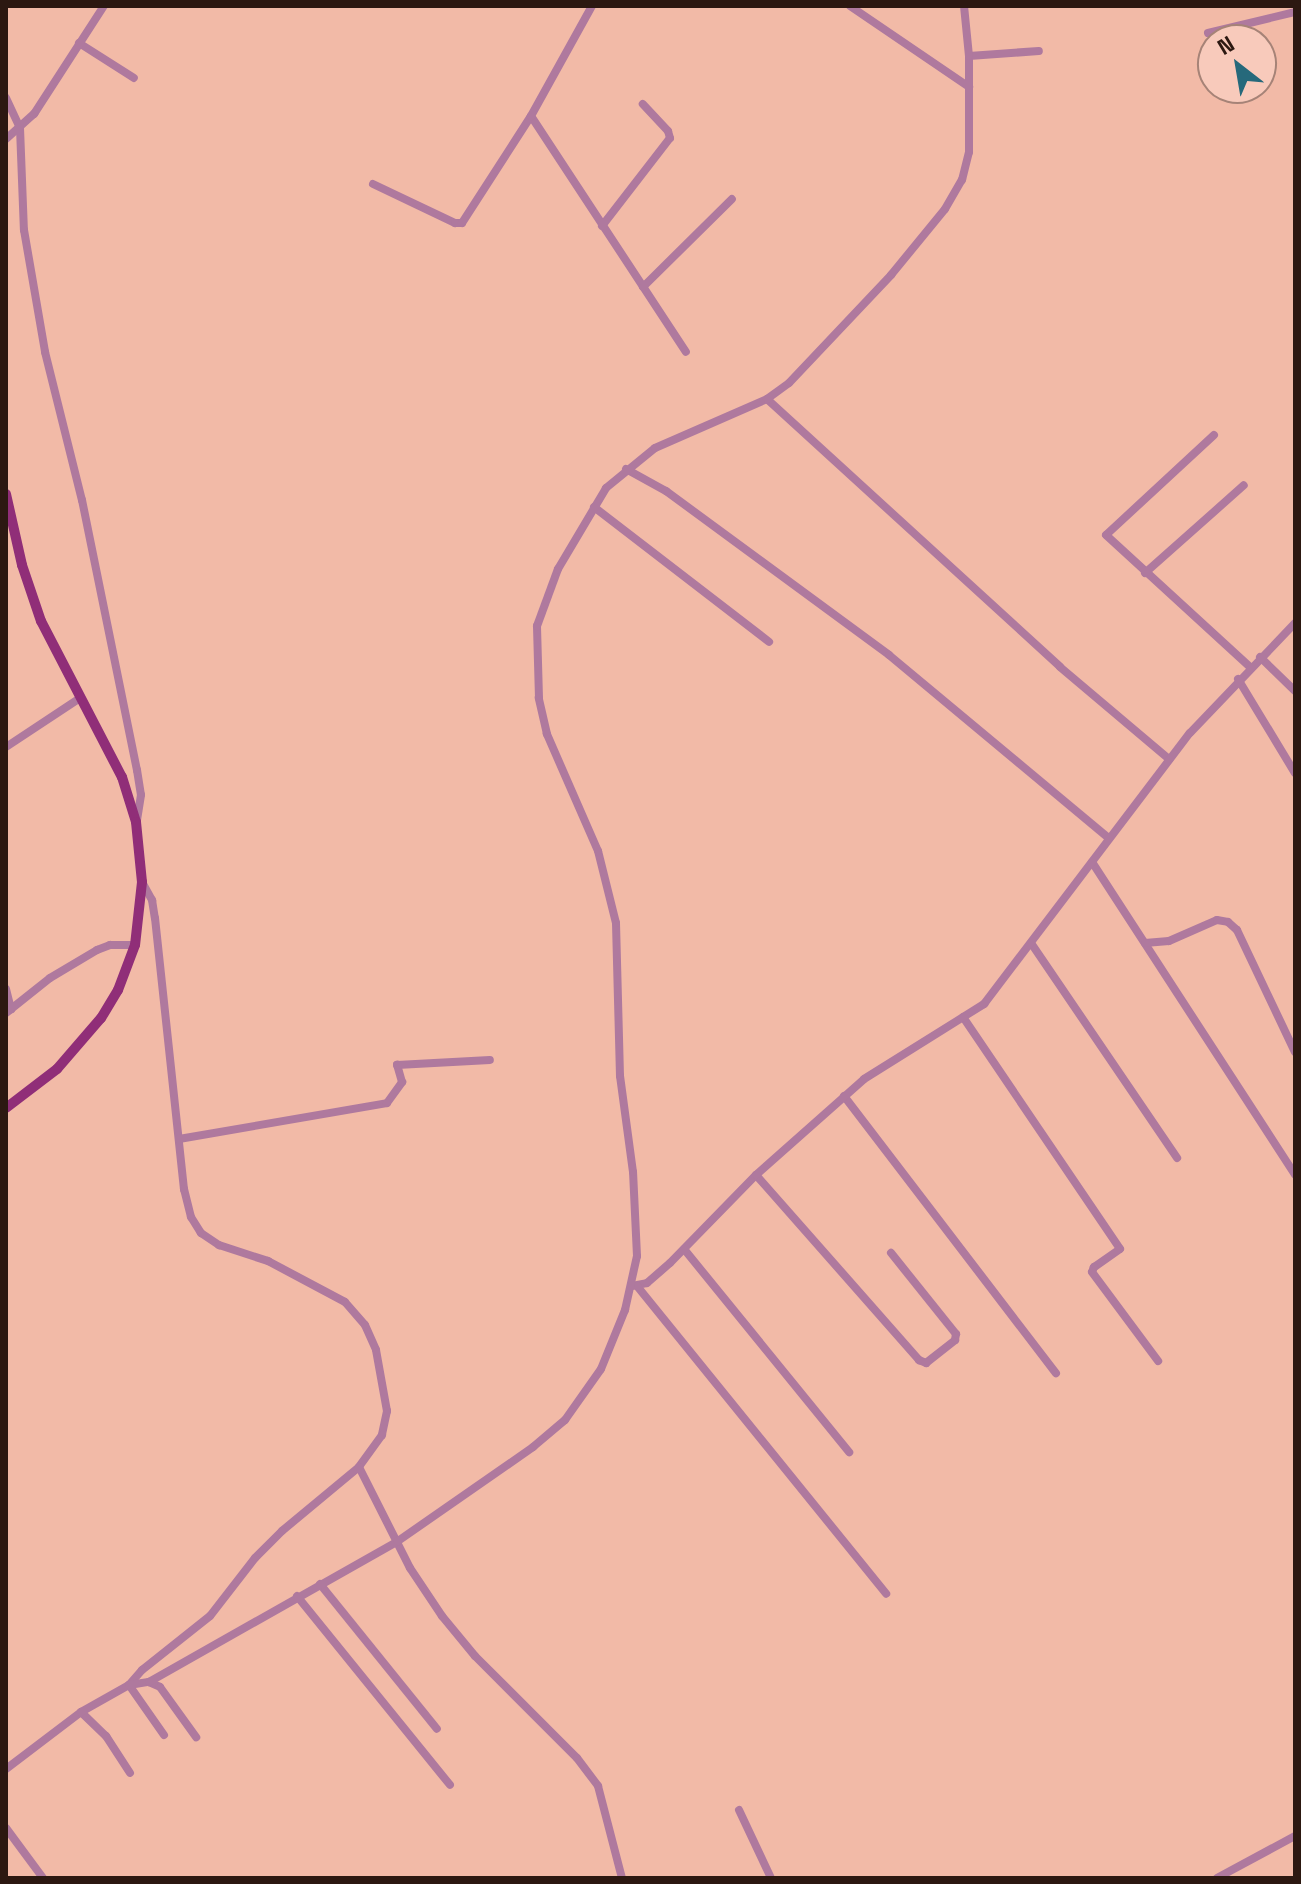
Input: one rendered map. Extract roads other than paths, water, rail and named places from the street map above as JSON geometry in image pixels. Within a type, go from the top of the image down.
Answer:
[{"type":"main road","points":[[6,494],[31,595],[80,698],[108,747],[136,822],[142,882],[135,945],[118,990],[82,1043],[6,1108]]},
{"type":"street","points":[[6,139],[34,114],[104,6]]},
{"type":"street","points":[[373,184],[455,223],[462,223],[531,116],[592,6]]},
{"type":"street","points":[[850,6],[969,87]]},
{"type":"street","points":[[129,1685],[149,1682],[398,1541],[533,1447],[565,1420],[601,1369],[616,1339],[635,1286],[638,1228],[620,1076],[613,901],[598,851],[547,734],[539,698],[535,650],[537,626],[553,581],[606,488],[626,469],[682,434],[767,399],[810,363],[891,275],[945,209],[962,180],[969,152],[969,56],[964,6]]},
{"type":"street","points":[[1245,24],[1295,12]]},
{"type":"street","points":[[79,43],[134,78]]},
{"type":"street","points":[[969,56],[1039,51]]},
{"type":"street","points":[[6,98],[20,128],[24,230],[33,286],[58,411],[82,500],[137,770],[141,795],[136,822]]},
{"type":"street","points":[[602,226],[670,138],[668,131],[643,104]]},
{"type":"street","points":[[531,116],[686,352]]},
{"type":"street","points":[[643,287],[732,199]]},
{"type":"street","points":[[767,399],[1060,667],[1169,759]]},
{"type":"street","points":[[1214,435],[1106,535],[1250,667]]},
{"type":"street","points":[[626,469],[666,491],[889,655],[1109,838]]},
{"type":"street","points":[[1145,573],[1244,485]]},
{"type":"street","points":[[594,507],[769,642]]},
{"type":"street","points":[[635,1286],[652,1279],[756,1175],[864,1079],[984,1004],[992,988],[1031,943],[1169,759],[1238,679],[1295,623]]},
{"type":"street","points":[[1260,657],[1295,691]]},
{"type":"street","points":[[1238,679],[1295,773]]},
{"type":"street","points":[[6,747],[80,698]]},
{"type":"street","points":[[1092,862],[1295,1175]]},
{"type":"street","points":[[6,1769],[81,1712],[129,1685],[142,1670],[210,1616],[255,1558],[282,1531],[359,1467],[382,1435],[387,1411],[381,1368],[365,1325],[345,1302],[268,1261],[219,1245],[201,1233],[191,1217],[184,1189],[155,918],[152,900],[142,882]]},
{"type":"street","points":[[1145,943],[1169,941],[1217,920],[1228,922],[1237,930],[1295,1052]]},
{"type":"street","points":[[1031,943],[1177,1158]]},
{"type":"street","points":[[8,1011],[50,978],[97,950],[110,945],[135,945]]},
{"type":"street","points":[[6,989],[8,1011]]},
{"type":"street","points":[[963,1017],[1120,1249],[1094,1267],[1092,1272],[1158,1361]]},
{"type":"street","points":[[179,1139],[387,1103],[402,1082],[397,1065],[490,1060]]},
{"type":"street","points":[[844,1096],[1056,1373]]},
{"type":"street","points":[[756,1175],[921,1362],[926,1363],[955,1340],[956,1334],[891,1253]]},
{"type":"street","points":[[684,1249],[849,1452]]},
{"type":"street","points":[[635,1286],[886,1594]]},
{"type":"street","points":[[359,1467],[410,1568],[458,1636],[577,1758],[598,1786],[622,1878]]},
{"type":"street","points":[[320,1584],[437,1729]]},
{"type":"street","points":[[297,1596],[450,1785]]},
{"type":"street","points":[[149,1682],[160,1687],[196,1737]]},
{"type":"street","points":[[129,1685],[164,1735]]},
{"type":"street","points":[[81,1712],[106,1736],[130,1773]]},
{"type":"street","points":[[739,1810],[771,1878]]},
{"type":"street","points":[[6,1828],[43,1878]]},
{"type":"street","points":[[1217,1878],[1295,1836]]}]
